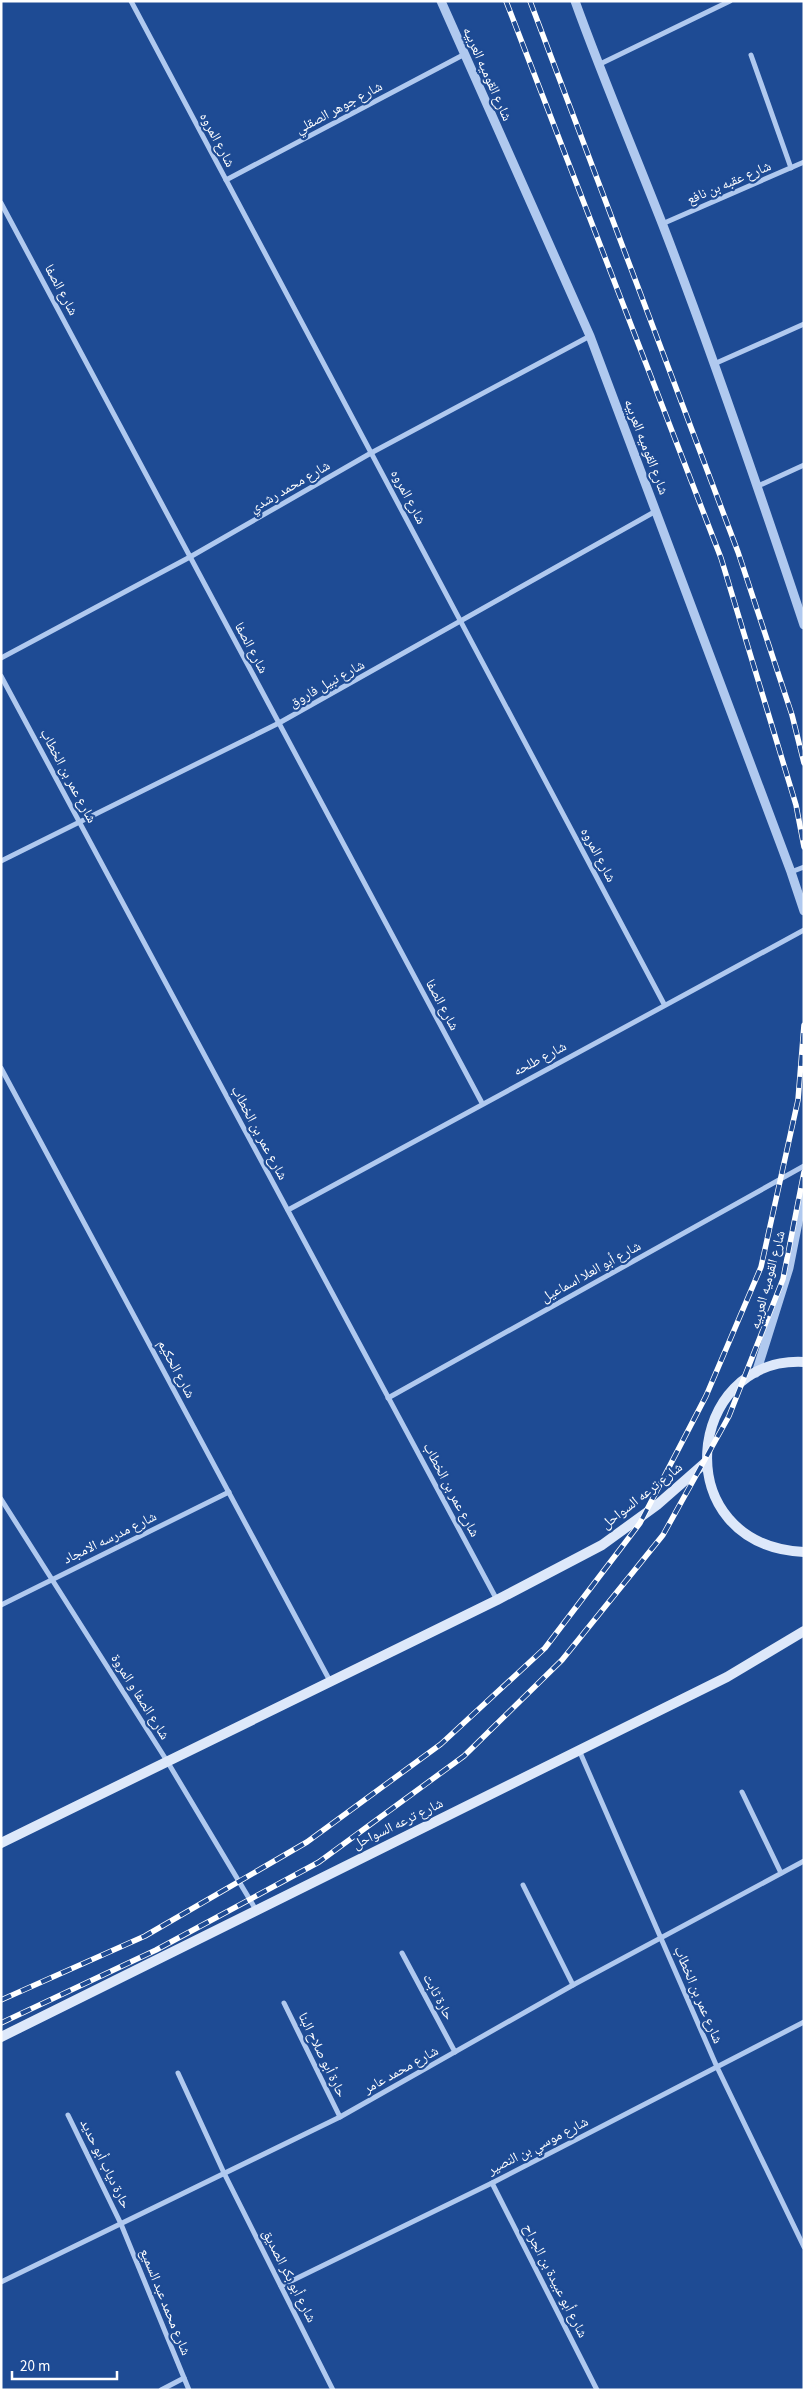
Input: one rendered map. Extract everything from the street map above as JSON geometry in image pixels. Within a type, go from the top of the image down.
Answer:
[{"type":"main road","points":[[804,1362],[775,1365],[756,1373],[738,1386],[724,1401],[717,1414],[707,1441],[706,1462],[710,1483],[718,1504],[731,1521],[747,1535],[767,1546],[788,1552],[804,1552]]},
{"type":"main road","name":"شارع ترعه السواحل","points":[[1,1843],[497,1600],[602,1545],[657,1505],[706,1462]]},
{"type":"main road","name":"شارع ترعه السواحل","points":[[1,2037],[727,1677],[804,1631]]},
{"type":"street","name":"شارع المروه","points":[[131,1],[664,1004]]},
{"type":"street","name":"شارع القوميه العربيه","points":[[441,1],[463,55],[590,336],[804,911]]},
{"type":"street","points":[[575,1],[598,65],[662,224],[758,486],[804,625]]},
{"type":"street","points":[[598,65],[730,1]]},
{"type":"street","name":"شارع جوهر الصقلي","points":[[226,180],[463,55]]},
{"type":"street","points":[[751,55],[791,168]]},
{"type":"street","name":"شارع عقبه بن نافع","points":[[662,224],[804,162]]},
{"type":"street","name":"شارع الصفا","points":[[1,203],[482,1103]]},
{"type":"street","points":[[713,364],[804,324]]},
{"type":"street","name":"شارع محمد رشدي","points":[[1,658],[190,557],[371,453],[590,336]]},
{"type":"street","points":[[758,486],[804,464]]},
{"type":"street","name":"شارع نبيل فاروق","points":[[1,861],[279,723],[656,511]]},
{"type":"street","name":"شارع عمر بن الخطاب","points":[[1,676],[497,1600]]},
{"type":"street","points":[[791,872],[804,867]]},
{"type":"street","name":"شارع طلحه","points":[[288,1210],[664,1004],[804,930]]},
{"type":"street","name":"شارع الحكيم","points":[[1,1068],[330,1681]]},
{"type":"street","name":"شارع أبو العلا اسماعيل","points":[[388,1398],[804,1166]]},
{"type":"street","name":"شارع القوميه العربيه","points":[[756,1373],[789,1268],[804,1192]]},
{"type":"street","name":"شارع مدرسه الامجاد","points":[[1,1605],[229,1492]]},
{"type":"street","name":"شارع الصفا و المروة","points":[[1,1499],[167,1761],[256,1910]]},
{"type":"street","name":"شارع عمر بن الخطاب","points":[[579,1750],[717,2067],[804,2246]]},
{"type":"street","points":[[742,1792],[781,1873]]},
{"type":"street","name":"شارع محمد عامر","points":[[1,2282],[340,2117],[573,1985],[804,1861]]},
{"type":"street","points":[[523,1885],[573,1985]]},
{"type":"street","name":"حارة ثابت","points":[[402,1953],[455,2052]]},
{"type":"street","name":"حارة أبو صلاح البنا","points":[[284,2003],[340,2117]]},
{"type":"street","name":"شارع موسي بن النصير","points":[[281,2286],[492,2182],[804,2022]]},
{"type":"street","name":"شارع أبو بكر الصديق","points":[[178,2073],[224,2173],[333,2390]]},
{"type":"street","name":"حارة دياب أبو حديد","points":[[68,2115],[121,2224]]},
{"type":"street","name":"شارع أبو عبيدة بن الجراح","points":[[492,2182],[597,2390]]},
{"type":"street","name":"شارع محمد عبد السميع","points":[[121,2224],[189,2390]]},
{"type":"street","points":[[161,2390],[184,2378]]},
{"type":"railway","points":[[506,1],[721,558],[796,805],[804,847]]},
{"type":"railway","points":[[530,1],[738,552],[792,715],[804,763]]},
{"type":"railway","points":[[1,2000],[145,1936],[307,1842],[441,1744],[545,1648],[640,1523],[706,1396],[761,1267],[798,1100],[804,1025]]},
{"type":"railway","points":[[1,2023],[156,1950],[319,1862],[464,1756],[562,1660],[663,1535],[729,1416],[783,1279],[804,1172]]}]
